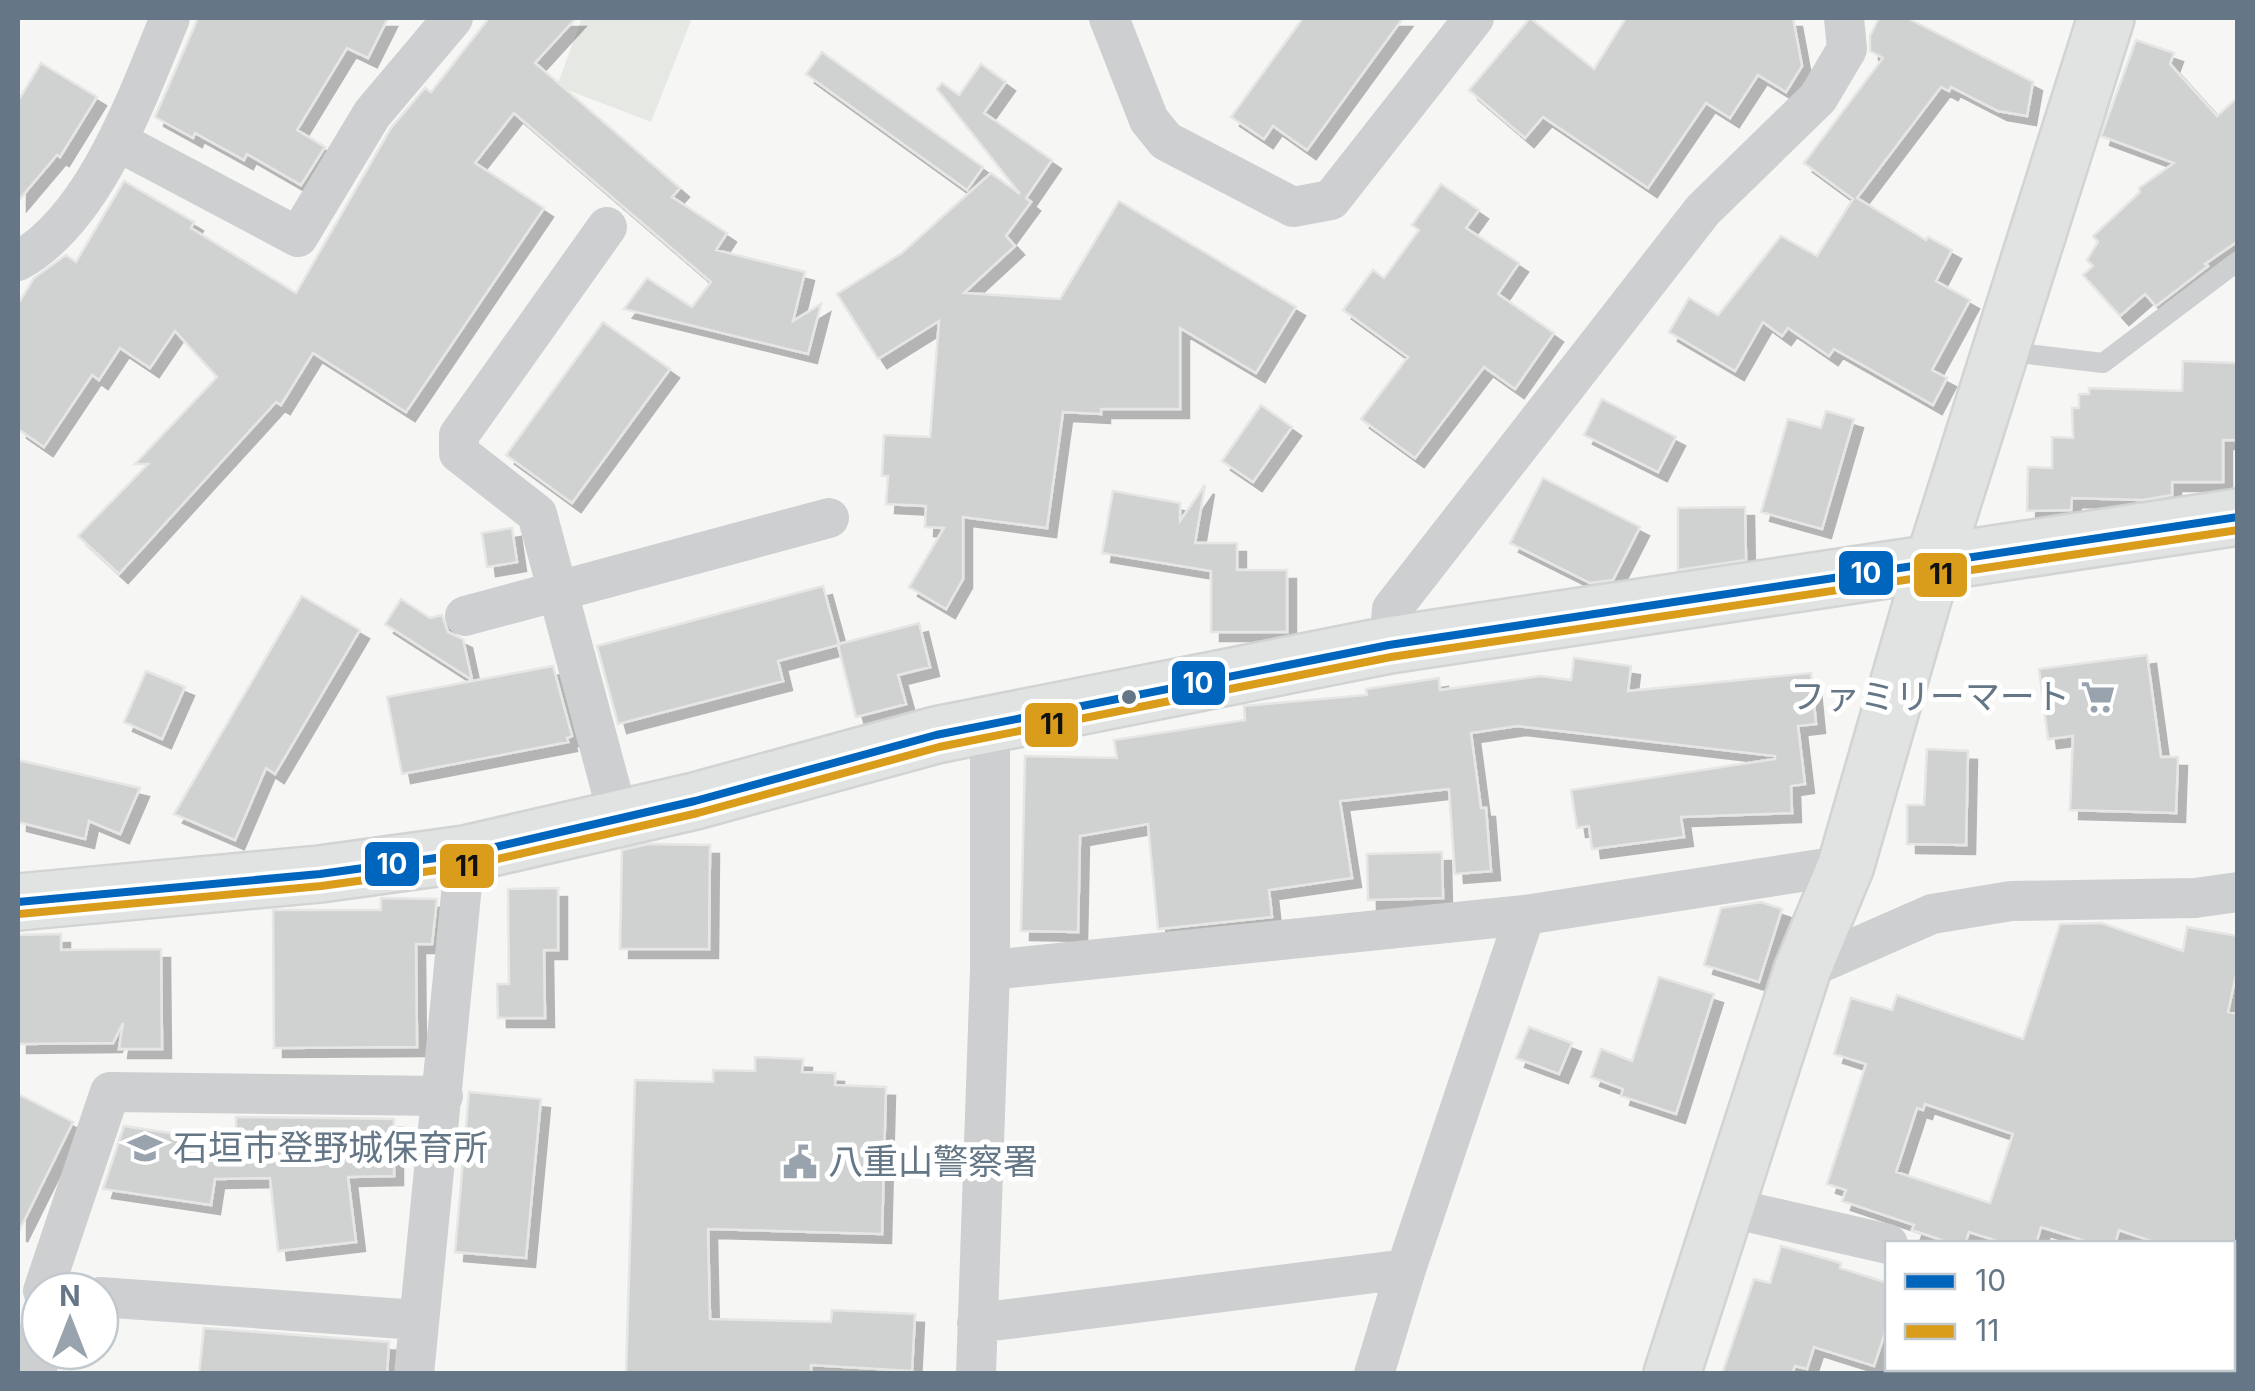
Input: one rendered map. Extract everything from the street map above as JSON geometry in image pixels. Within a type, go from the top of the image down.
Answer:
[{"type":"street","points":[[18,261],[63,224],[118,142],[170,18]]},
{"type":"street","points":[[118,142],[298,237],[372,114],[453,18]]},
{"type":"street","points":[[1109,18],[1150,120],[1166,141],[1294,207],[1331,200],[1474,18]]},
{"type":"street","points":[[1389,645],[1392,609],[1704,210],[1818,98],[1847,48],[1844,18]]},
{"type":"street","points":[[1672,1374],[1802,971],[1846,865],[1933,564],[2106,18]]},
{"type":"street","points":[[606,227],[458,435],[459,453],[537,514],[619,819]]},
{"type":"street","points":[[465,616],[829,518]]},
{"type":"street","points":[[18,902],[320,874],[465,854],[619,819],[990,723],[1389,645],[2238,518]]},
{"type":"street","points":[[976,1374],[990,970],[990,723]]},
{"type":"street","points":[[414,1374],[465,854]]},
{"type":"street","points":[[990,970],[1525,915],[1846,865]]},
{"type":"street","points":[[1802,971],[1932,914],[2011,901],[2196,898],[2238,892]]},
{"type":"street","points":[[1374,1374],[1525,915]]},
{"type":"street","points":[[49,1271],[110,1092],[443,1096]]},
{"type":"street","points":[[1726,1207],[1885,1243]]},
{"type":"street","points":[[978,1323],[1406,1269]]},
{"type":"street","points":[[120,1298],[417,1320]]},
{"type":"lane","points":[[2000,351],[2103,363],[2238,261]]},
{"type":"shaded area","points":[[582,18],[692,18],[651,122],[557,86]]},
{"type":"building","points":[[198,18],[388,18],[368,58],[347,48],[297,130],[325,147],[301,185],[247,154],[244,160],[155,117]]},
{"type":"building","points":[[489,18],[576,18],[535,63],[680,188],[672,197],[727,233],[716,250],[805,272],[793,321],[821,304],[808,354],[624,309],[647,278],[692,307],[711,282],[514,113],[475,163],[544,208],[406,412],[313,353],[281,405],[276,402],[119,574],[78,536],[148,464],[135,464],[217,377],[175,331],[150,368],[120,348],[99,380],[92,375],[44,447],[18,429],[18,304],[34,278],[66,255],[76,262],[124,181],[194,222],[191,228],[296,293],[391,128],[425,88],[431,92]]},
{"type":"building","points":[[1303,18],[1403,18],[1307,150],[1273,126],[1264,139],[1231,117]]},
{"type":"building","points":[[1530,18],[1594,69],[1626,18],[1793,18],[1802,66],[1786,92],[1758,75],[1730,118],[1706,103],[1648,188],[1543,117],[1525,138],[1469,90]]},
{"type":"building","points":[[1879,18],[1907,18],[2033,82],[2027,116],[1998,111],[1951,87],[1949,91],[1941,87],[1857,198],[1926,240],[1928,237],[1952,250],[1936,281],[1970,300],[1932,370],[1947,378],[1933,405],[1834,349],[1829,356],[1788,328],[1782,336],[1763,322],[1735,371],[1669,332],[1689,298],[1718,315],[1781,236],[1817,256],[1853,199],[1804,163],[1883,58],[1870,51],[1870,36]]},
{"type":"building","points":[[2136,40],[2174,53],[2170,64],[2217,116],[2238,97],[2238,241],[2156,306],[2145,294],[2120,316],[2083,275],[2093,266],[2087,260],[2098,242],[2093,236],[2140,192],[2139,188],[2174,163],[2101,136]]},
{"type":"building","points":[[822,52],[983,167],[967,190],[806,74]]},
{"type":"building","points":[[41,63],[97,97],[60,157],[57,155],[18,201],[18,101]]},
{"type":"building","points":[[981,64],[1006,82],[984,113],[1052,160],[1026,198],[1031,202],[1006,236],[1015,246],[964,293],[1060,299],[1119,201],[1296,307],[1256,373],[1180,328],[1180,409],[1063,412],[1047,528],[963,517],[963,579],[946,609],[909,587],[944,528],[925,527],[926,506],[886,504],[888,476],[882,476],[884,435],[930,437],[939,321],[878,359],[837,294],[902,253],[991,173],[1020,194],[937,89],[942,83],[959,95]]},
{"type":"building","points":[[1441,184],[1479,210],[1466,228],[1519,263],[1498,294],[1554,333],[1515,389],[1484,367],[1415,458],[1361,419],[1408,357],[1343,310],[1373,270],[1384,278],[1419,230],[1412,225]]},
{"type":"building","points":[[603,322],[670,369],[572,503],[506,455]]},
{"type":"building","points":[[2183,361],[2238,363],[2238,440],[2223,440],[2223,482],[2172,482],[2172,495],[2143,500],[2072,498],[2071,510],[2027,511],[2028,467],[2052,468],[2052,437],[2073,438],[2072,408],[2079,408],[2079,394],[2089,394],[2089,388],[2182,391]]},
{"type":"building","points":[[1602,399],[1676,437],[1658,472],[1584,435]]},
{"type":"building","points":[[1261,405],[1292,427],[1253,482],[1222,461]]},
{"type":"building","points":[[1826,411],[1854,419],[1822,529],[1761,512],[1788,419],[1821,428]]},
{"type":"building","points":[[1543,478],[1640,527],[1613,580],[1590,583],[1510,543]]},
{"type":"building","points":[[1205,485],[1195,543],[1237,543],[1237,570],[1287,570],[1287,632],[1211,632],[1211,571],[1102,553],[1113,491],[1180,503],[1180,521]]},
{"type":"building","points":[[1745,507],[1746,560],[1678,570],[1678,508]]},
{"type":"building","points":[[512,528],[517,562],[487,567],[482,533]]},
{"type":"building","points":[[823,586],[839,644],[919,623],[930,667],[898,675],[906,704],[856,717],[838,645],[778,661],[783,681],[618,724],[597,646]]},
{"type":"building","points":[[302,596],[360,630],[275,774],[266,768],[235,840],[174,814]]},
{"type":"building","points":[[401,599],[430,618],[442,615],[448,632],[463,639],[472,680],[385,624]]},
{"type":"building","points":[[2147,655],[2161,757],[2178,757],[2176,813],[2070,810],[2073,736],[2048,739],[2039,669]]},
{"type":"building","points":[[1574,658],[1631,666],[1628,691],[1811,673],[1816,724],[1798,726],[1805,784],[1791,786],[1792,813],[1681,817],[1684,837],[1592,849],[1589,826],[1577,828],[1571,790],[1775,756],[1517,726],[1471,733],[1481,808],[1486,808],[1491,871],[1455,874],[1449,789],[1340,801],[1352,878],[1269,890],[1272,917],[1158,929],[1148,824],[1080,836],[1078,932],[1021,931],[1025,756],[1117,758],[1114,740],[1245,720],[1244,706],[1367,695],[1366,689],[1439,678],[1440,690],[1540,676],[1571,680]]},
{"type":"building","points":[[553,666],[572,736],[567,738],[568,742],[402,774],[387,697]]},
{"type":"building","points":[[146,671],[185,687],[162,739],[124,722]]},
{"type":"building","points":[[1927,749],[1968,751],[1966,845],[1907,844],[1907,805],[1924,805]]},
{"type":"building","points":[[18,760],[140,788],[120,834],[89,821],[85,839],[18,822]]},
{"type":"building","points":[[649,844],[710,845],[709,949],[620,949],[622,850]]},
{"type":"building","points":[[1442,852],[1443,898],[1368,900],[1367,854]]},
{"type":"building","points":[[558,888],[558,950],[544,950],[545,1018],[498,1018],[497,984],[509,984],[508,889]]},
{"type":"building","points":[[381,898],[437,899],[432,944],[416,944],[417,1047],[274,1048],[273,910],[381,910]]},
{"type":"building","points":[[1761,902],[1782,909],[1759,982],[1704,965],[1721,908]]},
{"type":"building","points":[[2101,923],[2183,951],[2187,927],[2238,936],[2238,965],[2228,1012],[2238,1014],[2238,1244],[2151,1241],[2119,1230],[2116,1241],[2085,1241],[2041,1227],[2037,1241],[1998,1241],[1969,1232],[1966,1241],[1944,1241],[1912,1230],[1914,1225],[1842,1201],[1846,1190],[1827,1184],[1866,1064],[1834,1054],[1851,998],[1892,1010],[1897,995],[2023,1039],[2060,924]],"holes":[[[1925,1104],[2013,1134],[1990,1203],[1896,1172],[1917,1108],[1923,1110]]]},
{"type":"building","points":[[61,934],[61,950],[161,949],[162,1049],[119,1049],[123,1023],[113,1043],[18,1044],[18,935]]},
{"type":"building","points":[[1659,977],[1714,994],[1676,1114],[1621,1096],[1623,1089],[1591,1077],[1601,1049],[1632,1061]]},
{"type":"building","points":[[1529,1027],[1572,1043],[1559,1074],[1516,1058]]},
{"type":"building","points":[[755,1057],[803,1059],[802,1072],[835,1073],[835,1085],[886,1087],[882,1234],[708,1229],[710,1319],[831,1322],[832,1310],[915,1314],[912,1371],[811,1365],[811,1374],[626,1374],[635,1080],[713,1082],[713,1070],[755,1071]]},
{"type":"building","points":[[469,1092],[541,1099],[526,1258],[455,1252]]},
{"type":"building","points":[[18,1094],[73,1122],[18,1233]]},
{"type":"building","points":[[236,1117],[394,1119],[394,1176],[348,1177],[356,1242],[278,1251],[270,1178],[215,1179],[211,1205],[103,1189],[124,1126],[236,1143]]},
{"type":"building","points":[[1781,1246],[1841,1263],[1840,1268],[1885,1282],[1885,1333],[1874,1366],[1814,1347],[1807,1369],[1795,1366],[1792,1374],[1722,1374],[1754,1279],[1770,1283]]},
{"type":"building","points":[[204,1328],[389,1342],[387,1374],[199,1374]]},
{"type":"transit line","name":"10","points":[[18,902],[320,874],[465,854],[695,801],[936,735],[1389,645],[2238,517]]},
{"type":"transit line","name":"11","points":[[19,914],[321,886],[467,866],[698,813],[939,747],[1391,657],[2238,530]]},
{"type":"place","name":"ファミリーマート","points":[[2098,697]]},
{"type":"place","name":"石垣市登野城保育所","points":[[145,1148]]},
{"type":"place","name":"八重山警察署","points":[[800,1162]]}]
